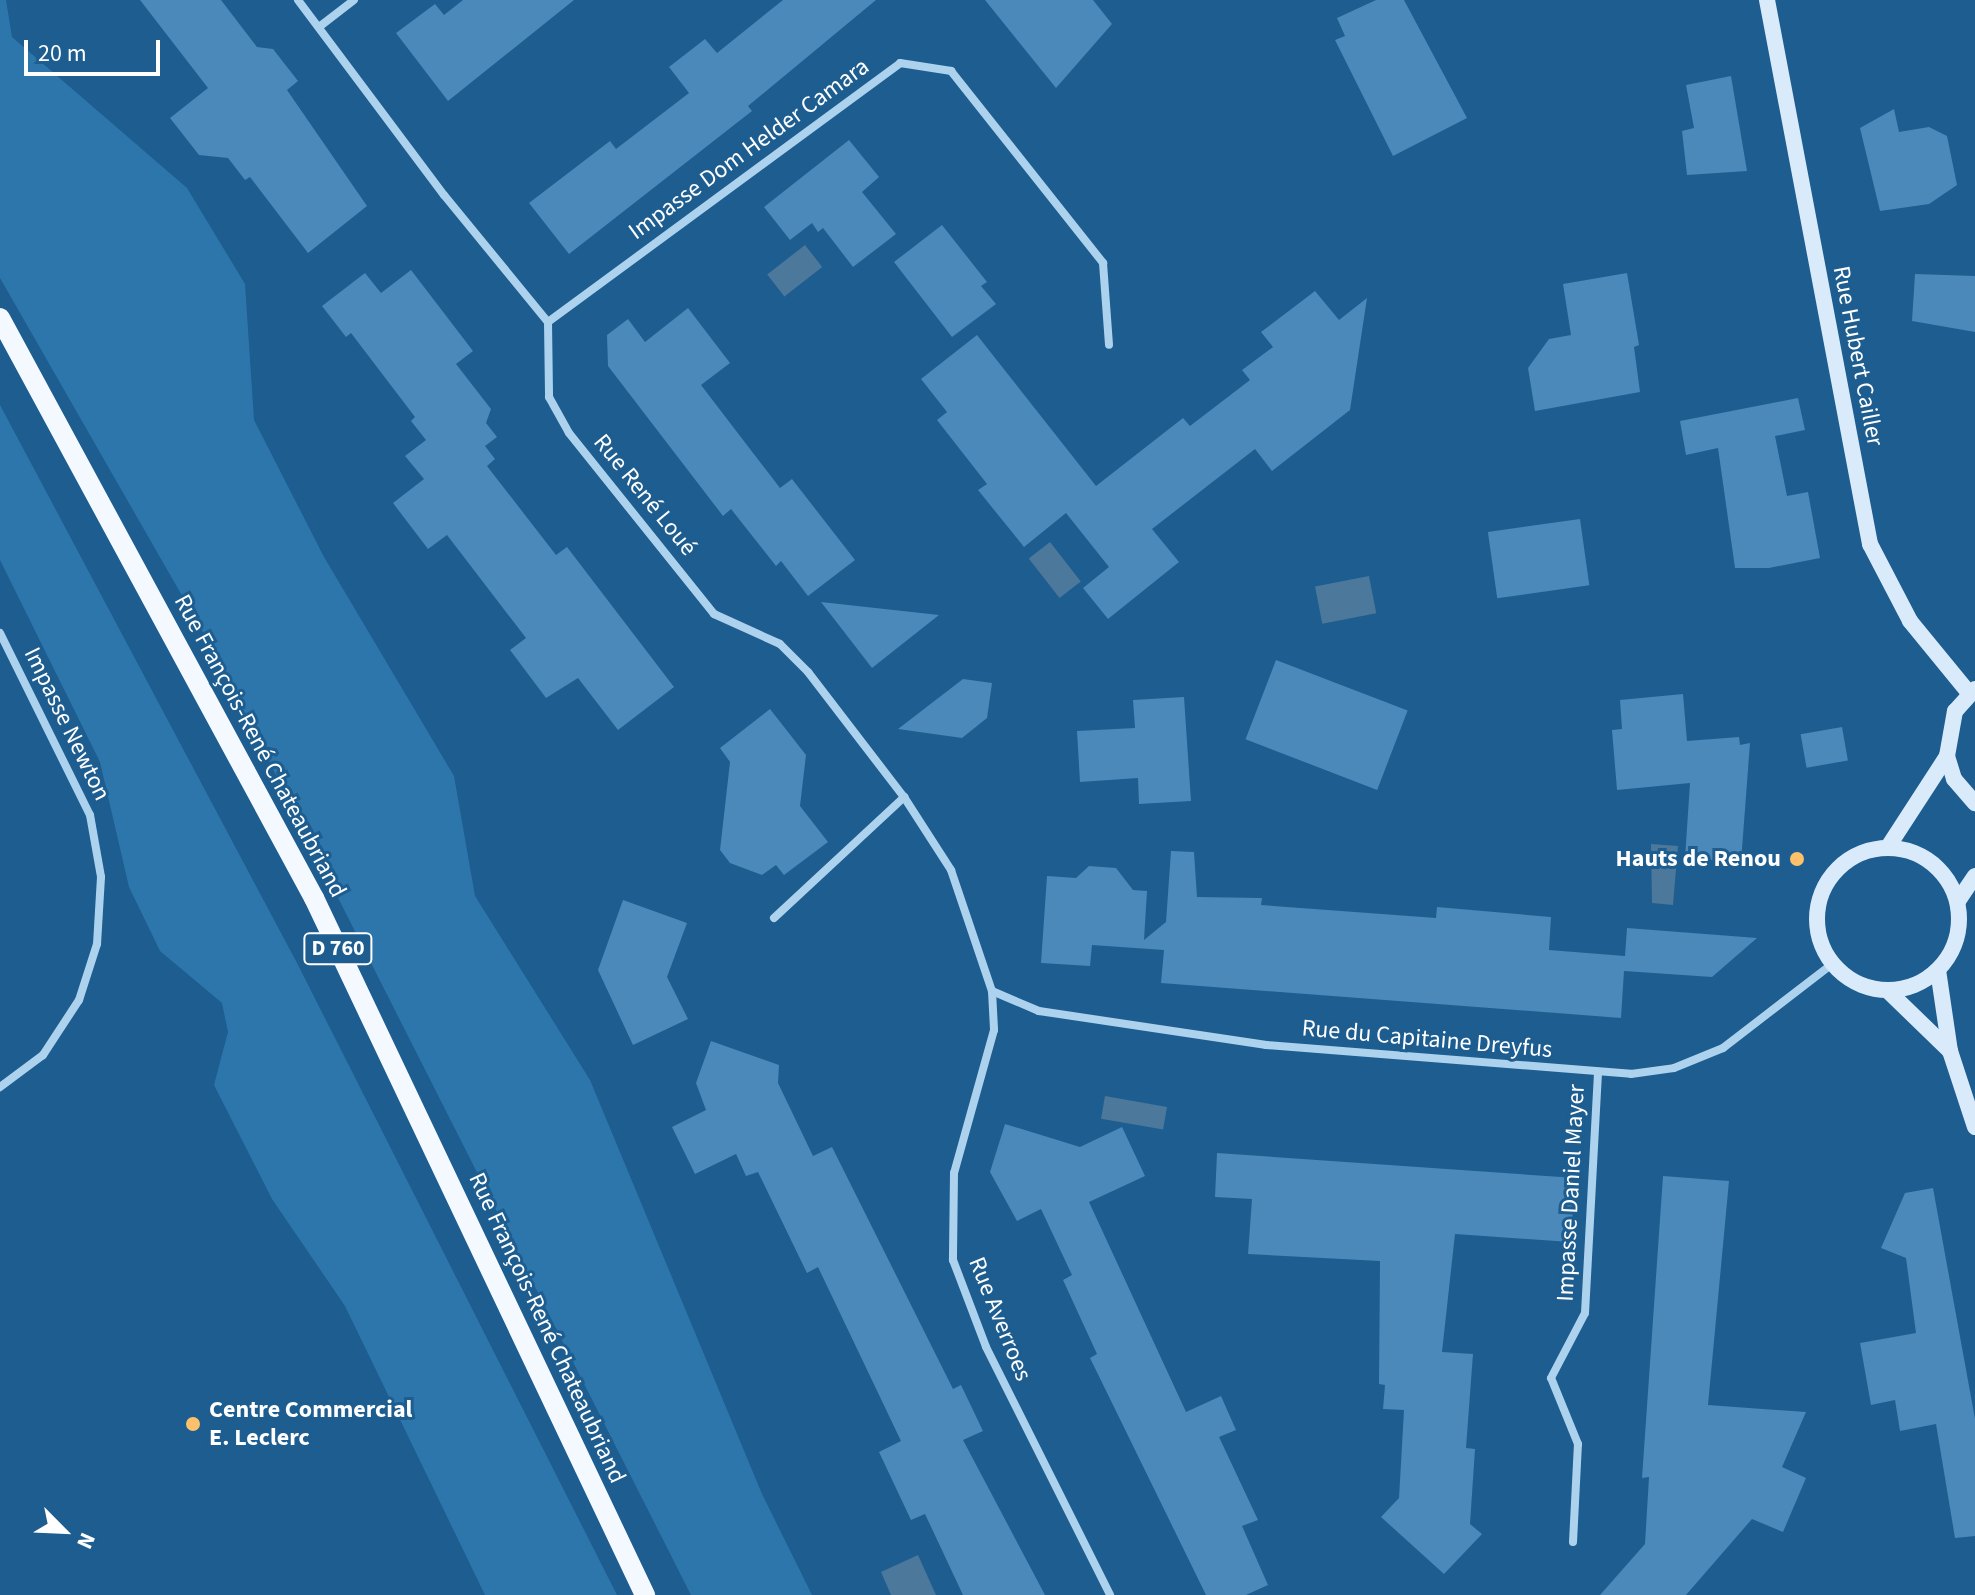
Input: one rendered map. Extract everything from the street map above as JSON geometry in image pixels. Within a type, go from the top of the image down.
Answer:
[{"type":"main road","name":"Rue François-René Chateaubriand","points":[[0,318],[314,898],[645,1595]]},
{"type":"street","points":[[298,0],[444,195],[548,322]]},
{"type":"street","points":[[319,27],[354,0]]},
{"type":"street","name":"Rue Hubert Cailler","points":[[1767,0],[1870,544],[1910,621],[1972,691]]},
{"type":"street","name":"Impasse Dom Helder Camara","points":[[548,322],[900,63],[951,71],[1103,263],[1109,345]]},
{"type":"street","name":"Rue René Loué","points":[[548,322],[549,397],[569,433],[714,614],[780,644],[808,672],[904,797],[951,870],[992,991]]},
{"type":"street","name":"Impasse Newton","points":[[0,633],[90,815],[101,877],[97,944],[79,1000],[43,1055],[0,1087]]},
{"type":"street","points":[[1972,691],[1948,732],[1947,756],[1954,779],[1975,803]]},
{"type":"street","points":[[1888,847],[1947,756]]},
{"type":"street","points":[[774,918],[904,797]]},
{"type":"street","points":[[1950,1051],[1887,990],[1848,978],[1832,964],[1817,921],[1829,878],[1845,861],[1888,847],[1933,861],[1958,901]]},
{"type":"street","points":[[1887,990],[1914,985],[1938,970],[1953,950],[1958,901],[1975,876]]},
{"type":"street","name":"Rue du Capitaine Dreyfus","points":[[992,991],[1039,1011],[1266,1045],[1598,1073],[1674,1068],[1723,1048],[1832,964]]},
{"type":"street","points":[[1938,970],[1950,1051],[1975,1127]]},
{"type":"street","name":"Rue Averroes","points":[[992,991],[994,1030],[954,1173],[953,1260],[986,1347],[1110,1595]]},
{"type":"street","name":"Impasse Daniel Mayer","points":[[1573,1542],[1578,1444],[1551,1378],[1585,1313],[1598,1073]]},
{"type":"shaded area","points":[[0,0],[6,0],[12,37],[187,188],[245,284],[254,420],[324,557],[454,776],[475,896],[590,1080],[762,1494],[812,1595],[691,1595],[208,641],[0,278]]},
{"type":"shaded area","points":[[805,245],[822,267],[784,297],[767,275]]},
{"type":"shaded area","points":[[0,405],[297,963],[617,1595],[485,1595],[345,1306],[272,1199],[214,1085],[228,1032],[222,1003],[160,951],[129,887],[100,762],[0,560]]},
{"type":"shaded area","points":[[1050,542],[1081,581],[1060,598],[1029,559]]},
{"type":"shaded area","points":[[1369,576],[1376,613],[1322,624],[1315,586]]},
{"type":"shaded area","points":[[1651,844],[1678,846],[1673,905],[1652,903]]},
{"type":"shaded area","points":[[1105,1096],[1167,1107],[1163,1130],[1101,1119]]},
{"type":"shaded area","points":[[918,1555],[936,1595],[891,1595],[881,1572]]},
{"type":"building","points":[[140,0],[221,0],[257,47],[273,49],[298,81],[287,90],[367,206],[308,253],[250,177],[245,180],[228,158],[199,155],[170,118],[208,88]]},
{"type":"building","points":[[463,0],[574,0],[448,101],[396,33],[435,4],[444,15]]},
{"type":"building","points":[[783,0],[876,0],[748,106],[752,111],[569,254],[529,203],[610,141],[616,149],[689,93],[669,67],[705,39],[717,53]]},
{"type":"building","points":[[985,0],[1093,0],[1112,24],[1056,88]]},
{"type":"building","points":[[1376,0],[1404,0],[1467,118],[1393,156],[1335,40],[1345,36],[1337,18]]},
{"type":"building","points":[[1731,76],[1747,171],[1687,175],[1682,131],[1694,128],[1686,85]]},
{"type":"building","points":[[1894,109],[1899,132],[1929,127],[1947,136],[1957,185],[1929,204],[1880,211],[1860,128]]},
{"type":"building","points":[[849,140],[879,177],[862,192],[896,234],[853,267],[823,228],[818,232],[812,223],[790,240],[764,207]]},
{"type":"building","points":[[942,225],[987,282],[981,286],[996,304],[952,337],[894,262]]},
{"type":"building","points":[[411,270],[473,351],[456,364],[491,409],[486,423],[497,437],[485,446],[495,459],[487,466],[556,555],[567,547],[674,687],[618,730],[578,678],[546,698],[510,650],[526,638],[447,535],[428,549],[393,503],[424,479],[405,456],[426,440],[411,421],[415,417],[351,333],[346,337],[322,306],[365,273],[381,293]]},
{"type":"building","points":[[1627,273],[1639,345],[1634,347],[1640,392],[1535,411],[1528,368],[1549,339],[1571,335],[1563,284]]},
{"type":"building","points":[[1915,274],[1975,276],[1975,332],[1912,321]]},
{"type":"building","points":[[1315,291],[1339,320],[1367,298],[1350,410],[1272,471],[1255,449],[1152,529],[1179,562],[1108,619],[1083,588],[1109,567],[1066,513],[1024,547],[978,490],[987,484],[937,420],[947,412],[921,379],[977,335],[1096,486],[1183,418],[1190,426],[1250,380],[1242,370],[1273,347],[1261,332]]},
{"type":"building","points":[[688,308],[730,363],[701,385],[780,488],[792,479],[855,560],[808,596],[781,561],[776,566],[731,509],[723,516],[608,366],[607,335],[628,319],[645,342]]},
{"type":"building","points":[[1798,398],[1805,430],[1775,436],[1787,496],[1808,492],[1820,558],[1769,568],[1735,568],[1718,448],[1686,455],[1680,421]]},
{"type":"building","points":[[1580,519],[1589,585],[1497,598],[1488,532]]},
{"type":"building","points":[[821,602],[939,615],[872,668]]},
{"type":"building","points":[[1276,660],[1408,711],[1377,790],[1246,739]]},
{"type":"building","points":[[963,679],[992,683],[987,718],[962,738],[898,729]]},
{"type":"building","points":[[1683,694],[1687,741],[1739,737],[1740,745],[1750,743],[1741,862],[1685,858],[1690,783],[1617,790],[1612,730],[1622,729],[1620,700]]},
{"type":"building","points":[[1184,697],[1191,801],[1139,804],[1138,778],[1080,782],[1077,731],[1135,728],[1133,700]]},
{"type":"building","points":[[770,709],[806,755],[800,806],[828,842],[784,875],[776,865],[762,875],[730,863],[720,850],[730,762],[720,748]]},
{"type":"building","points":[[1842,727],[1848,760],[1807,768],[1801,734]]},
{"type":"building","points":[[1171,851],[1194,852],[1197,897],[1262,898],[1261,905],[1436,918],[1437,907],[1551,917],[1549,950],[1625,956],[1627,928],[1757,938],[1712,977],[1624,971],[1621,1018],[1161,983],[1164,950],[1092,945],[1090,966],[1041,963],[1047,876],[1076,878],[1089,866],[1116,868],[1133,890],[1147,891],[1144,940],[1166,922]]},
{"type":"building","points":[[623,900],[687,923],[667,977],[688,1019],[633,1045],[598,970]]},
{"type":"building","points":[[711,1041],[779,1065],[778,1083],[813,1156],[832,1147],[953,1389],[961,1385],[983,1431],[963,1440],[1045,1595],[963,1595],[925,1514],[911,1520],[879,1452],[901,1441],[818,1267],[807,1273],[758,1172],[746,1176],[736,1154],[695,1174],[672,1127],[706,1110],[696,1083]]},
{"type":"building","points":[[1005,1124],[1080,1147],[1122,1127],[1145,1176],[1089,1202],[1186,1412],[1221,1396],[1236,1430],[1219,1437],[1258,1520],[1242,1526],[1268,1585],[1246,1595],[1206,1595],[1090,1358],[1097,1354],[1063,1280],[1072,1275],[1041,1209],[1017,1221],[990,1172]]},
{"type":"building","points":[[1217,1153],[1576,1178],[1570,1242],[1455,1234],[1442,1352],[1473,1354],[1466,1448],[1475,1449],[1470,1524],[1482,1534],[1444,1574],[1381,1517],[1399,1498],[1404,1410],[1383,1409],[1385,1385],[1379,1384],[1380,1261],[1248,1254],[1252,1199],[1215,1197]]},
{"type":"building","points":[[1663,1176],[1729,1181],[1708,1405],[1806,1412],[1782,1467],[1806,1478],[1783,1532],[1752,1519],[1686,1595],[1600,1595],[1645,1544],[1649,1477],[1642,1478]]},
{"type":"building","points":[[1933,1188],[1975,1419],[1975,1536],[1955,1538],[1936,1424],[1900,1431],[1895,1400],[1871,1405],[1860,1343],[1916,1333],[1906,1258],[1881,1248],[1905,1193]]},
{"type":"place","name":"Hauts de Renou","points":[[1797,859]]},
{"type":"place","name":"Centre Commercial E. Leclerc","points":[[193,1424]]}]
